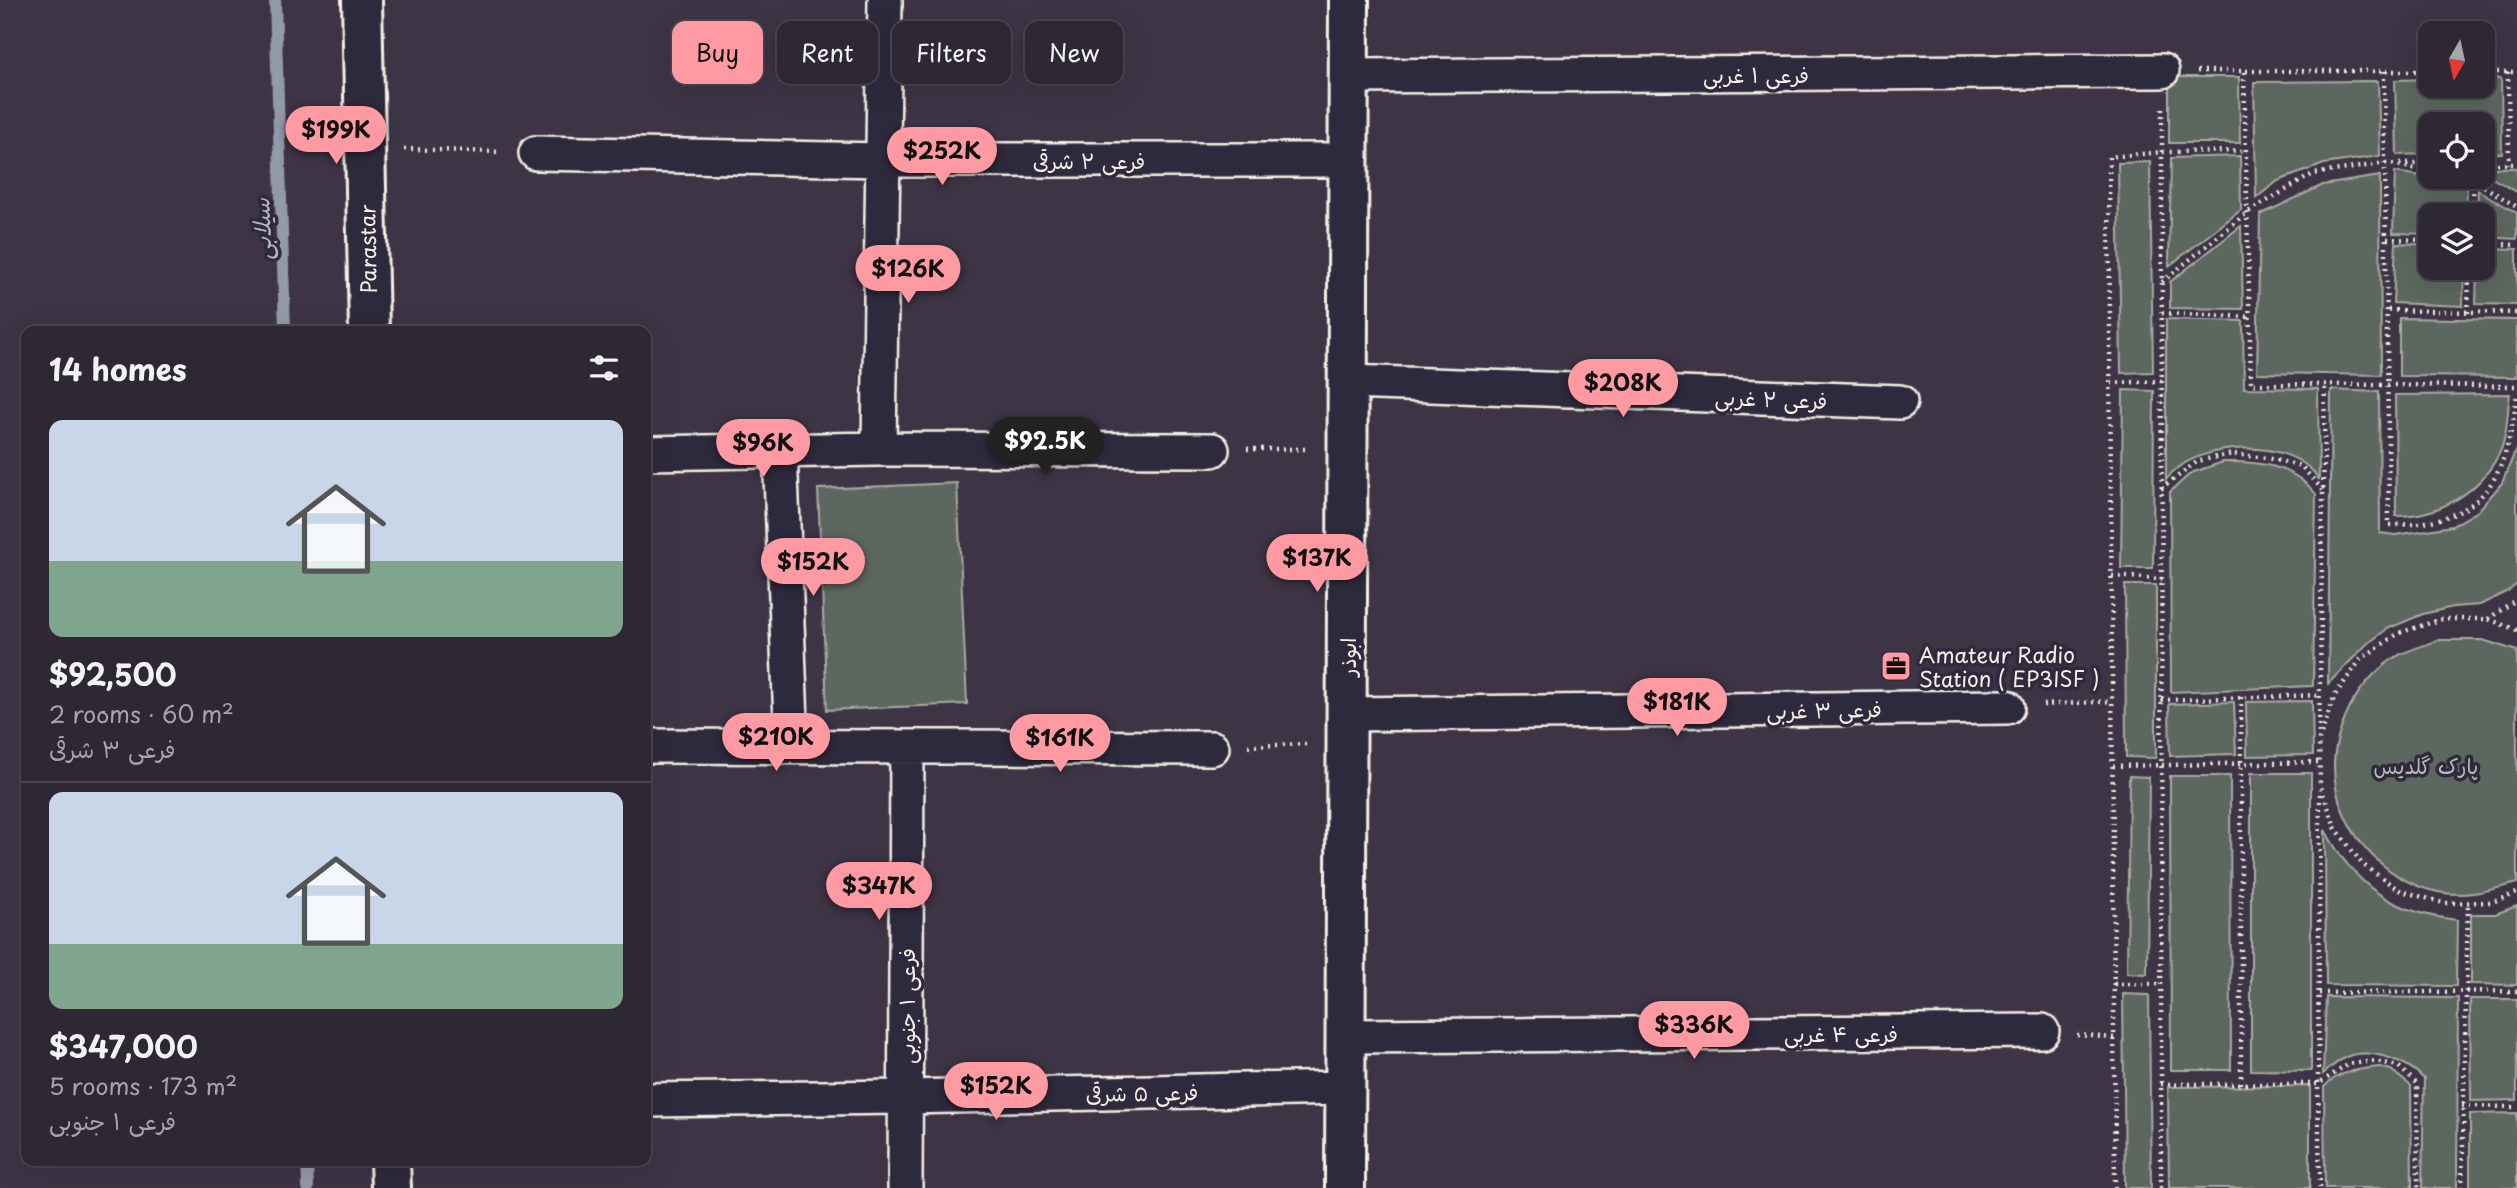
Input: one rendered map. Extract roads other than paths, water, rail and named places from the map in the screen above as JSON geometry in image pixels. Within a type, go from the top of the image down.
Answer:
[{"type":"street","name":"Parastar","points":[[362,0],[369,326]]},
{"type":"street","points":[[879,449],[885,0]]},
{"type":"street","name":"ابوذر","points":[[1345,1188],[1349,0]]},
{"type":"street","name":"فرعی ۱ غربی","points":[[1349,76],[2162,71]]},
{"type":"street","name":"فرعی ۲ شرقی","points":[[536,153],[883,160],[1349,160]]},
{"type":"street","name":"فرعی ۲ غربی","points":[[1348,382],[1900,402]]},
{"type":"street","points":[[651,453],[879,449],[1212,450]]},
{"type":"street","points":[[780,451],[792,746]]},
{"type":"street","name":"فرعی ۳ غربی","points":[[1346,728],[2007,707]]},
{"type":"street","points":[[651,746],[1212,748]]},
{"type":"street","name":"فرعی ۱ جنوبی","points":[[905,1188],[907,747]]},
{"type":"street","name":"فرعی ۴ غربی","points":[[1346,1036],[2042,1031]]},
{"type":"street","name":"فرعی ۵ شرقی","points":[[651,1100],[1345,1088]]},
{"type":"street","points":[[390,1166],[391,1188]]},
{"type":"waterway","name":"سیلابی","points":[[275,0],[285,326]]},
{"type":"waterway","name":"سیلابی","points":[[307,1166],[308,1188]]},
{"type":"place","name":"Amateur Radio Station ( EP3ISF )","points":[[1896,666]]},
{"type":"park label","name":"پارک گلدیس","points":[[2426,765]]}]
